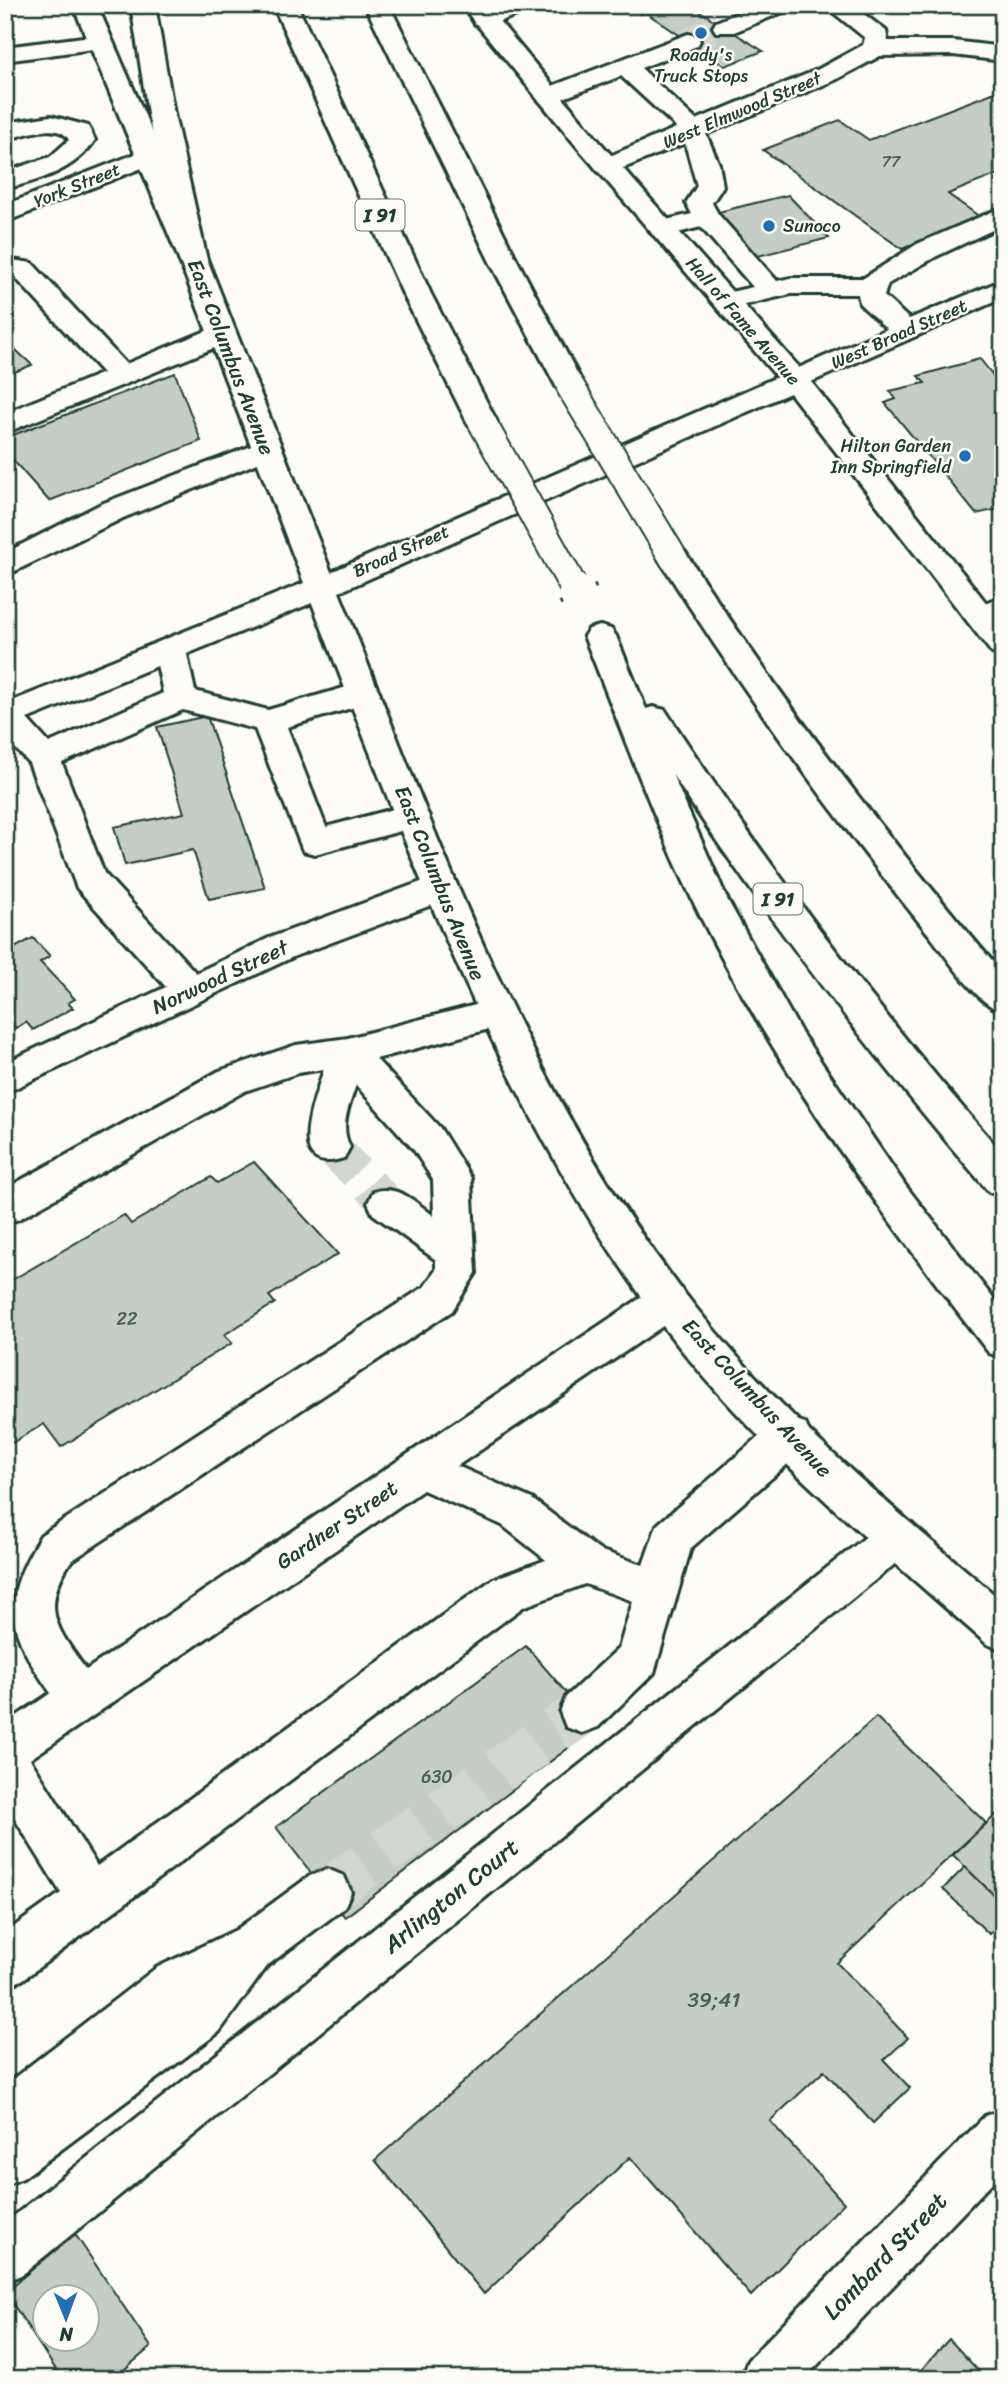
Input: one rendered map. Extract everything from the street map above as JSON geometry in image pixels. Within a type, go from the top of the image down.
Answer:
[{"type":"main road","name":"East Columbus Avenue","points":[[85,5],[193,260],[441,888],[495,1014],[578,1168],[668,1301],[714,1357],[790,1436],[897,1537],[1003,1630]]},
{"type":"main road","points":[[143,5],[162,114],[193,260]]},
{"type":"main road","name":"I 91","points":[[285,5],[417,294],[482,422],[600,636],[674,751],[760,875],[862,1009],[1003,1181]]},
{"type":"main road","points":[[377,5],[504,262],[570,386],[674,559],[769,702],[858,821],[1003,999]]},
{"type":"main road","points":[[479,12],[522,5]]},
{"type":"main road","points":[[836,5],[877,36],[875,49],[953,48],[1003,54]]},
{"type":"main road","points":[[725,27],[765,8]]},
{"type":"main road","name":"Hall of Fame Avenue","points":[[479,12],[607,166],[727,301],[991,611],[1003,646]]},
{"type":"main road","points":[[548,96],[688,41]]},
{"type":"main road","points":[[5,54],[99,42]]},
{"type":"main road","name":"West Elmwood Street","points":[[607,166],[826,75],[875,49]]},
{"type":"main road","points":[[624,66],[694,130],[707,160],[710,186],[699,203],[707,218],[748,261],[770,290]]},
{"type":"main road","points":[[5,132],[23,125],[49,122],[79,131],[82,140],[76,151],[62,160],[5,181]]},
{"type":"main road","name":"York Street","points":[[5,214],[148,157]]},
{"type":"main road","points":[[904,330],[870,298],[876,280],[927,250],[1003,215]]},
{"type":"main road","points":[[662,229],[707,218]]},
{"type":"main road","points":[[5,267],[22,269],[121,376]]},
{"type":"main road","points":[[727,301],[791,286],[874,286]]},
{"type":"main road","name":"West Broad Street","points":[[795,380],[1003,288]]},
{"type":"main road","points":[[5,424],[221,335]]},
{"type":"main road","name":"Broad Street","points":[[5,716],[321,588],[795,380]]},
{"type":"main road","points":[[5,566],[112,511],[267,449]]},
{"type":"main road","points":[[600,636],[696,868],[767,1007],[810,1081],[862,1155],[1003,1341]]},
{"type":"main road","points":[[170,650],[180,698]]},
{"type":"main road","points":[[44,758],[180,698],[268,721],[364,693]]},
{"type":"main road","points":[[5,716],[44,758],[89,879],[190,990]]},
{"type":"main road","points":[[268,721],[314,842],[412,816]]},
{"type":"main road","name":"Norwood Street","points":[[5,1079],[282,947],[441,888]]},
{"type":"main road","points":[[5,1208],[232,1082],[296,1059],[348,1052],[495,1014]]},
{"type":"main road","points":[[331,1147],[325,1140],[326,1121],[348,1052]]},
{"type":"main road","points":[[81,1699],[35,1629],[29,1606],[32,1586],[41,1567],[56,1548],[438,1299],[456,1273],[452,1178],[427,1139],[348,1052]]},
{"type":"main road","points":[[387,1203],[456,1253]]},
{"type":"main road","name":"Gardner Street","points":[[5,1749],[668,1301]]},
{"type":"main road","points":[[582,1712],[638,1659],[672,1538],[790,1436]]},
{"type":"main road","points":[[419,1469],[517,1512],[585,1565],[659,1590]]},
{"type":"main road","name":"Arlington Court","points":[[5,2256],[897,1537]]},
{"type":"main road","points":[[5,1962],[508,1593],[585,1565]]},
{"type":"main road","points":[[5,1761],[90,1899]]},
{"type":"main road","points":[[5,2117],[173,1985],[253,1947],[327,1892]]},
{"type":"main road","points":[[5,2160],[202,2015],[253,1947]]},
{"type":"main road","name":"Lombard Street","points":[[767,2379],[1003,2134]]},
{"type":"building","points":[[690,5],[763,51],[725,66],[645,12],[641,14],[629,6]]},
{"type":"building","points":[[1003,89],[1003,172],[948,194],[980,217],[902,249],[763,150],[840,120],[869,140]]},
{"type":"building","points":[[788,195],[829,238],[750,258],[710,214]]},
{"type":"building","points":[[5,340],[32,365],[5,376]]},
{"type":"building","name":"Hilton Garden Inn Springfield","points":[[980,359],[1003,388],[1003,508],[976,514],[885,403],[896,399],[890,391],[925,383],[918,376]]},
{"type":"building","points":[[175,373],[201,441],[49,501],[5,451],[5,438]]},
{"type":"building","points":[[207,716],[265,888],[209,899],[193,850],[125,865],[114,827],[184,813],[157,727]]},
{"type":"building","points":[[33,938],[50,956],[40,962],[75,999],[68,1003],[73,1008],[33,1030],[26,1022],[16,1028],[5,1017],[5,953]]},
{"type":"building","points":[[254,1162],[338,1254],[269,1296],[275,1303],[224,1335],[232,1343],[61,1447],[44,1424],[5,1447],[5,1298],[12,1294],[5,1284],[124,1215],[131,1224],[211,1177],[217,1183]]},
{"type":"building","points":[[526,1646],[596,1727],[345,1917],[276,1827]]},
{"type":"building","points":[[876,1717],[986,1823],[837,1963],[908,2038],[884,2060],[910,2088],[873,2123],[824,2071],[770,2121],[844,2203],[751,2296],[630,2157],[484,2294],[375,2160]]},
{"type":"building","points":[[1003,1808],[1003,1904],[953,1855]]},
{"type":"building","points":[[965,1867],[1003,1904],[1003,1920],[989,1934],[943,1889]]},
{"type":"building","points":[[75,2234],[151,2347],[113,2379],[62,2379],[44,2352],[102,2352],[102,2282],[32,2282],[32,2333],[5,2292]]},
{"type":"building","points":[[949,2339],[986,2379],[913,2379]]},
{"type":"tunnel","points":[[688,41],[725,27]]},
{"type":"tunnel","points":[[331,1147],[387,1203]]},
{"type":"tunnel","points":[[327,1892],[582,1712]]},
{"type":"place","name":"Roady's Truck Stops","points":[[701,33]]},
{"type":"place","name":"Sunoco","points":[[769,226]]},
{"type":"place","name":"Hilton Garden Inn Springfield","points":[[965,456]]}]
